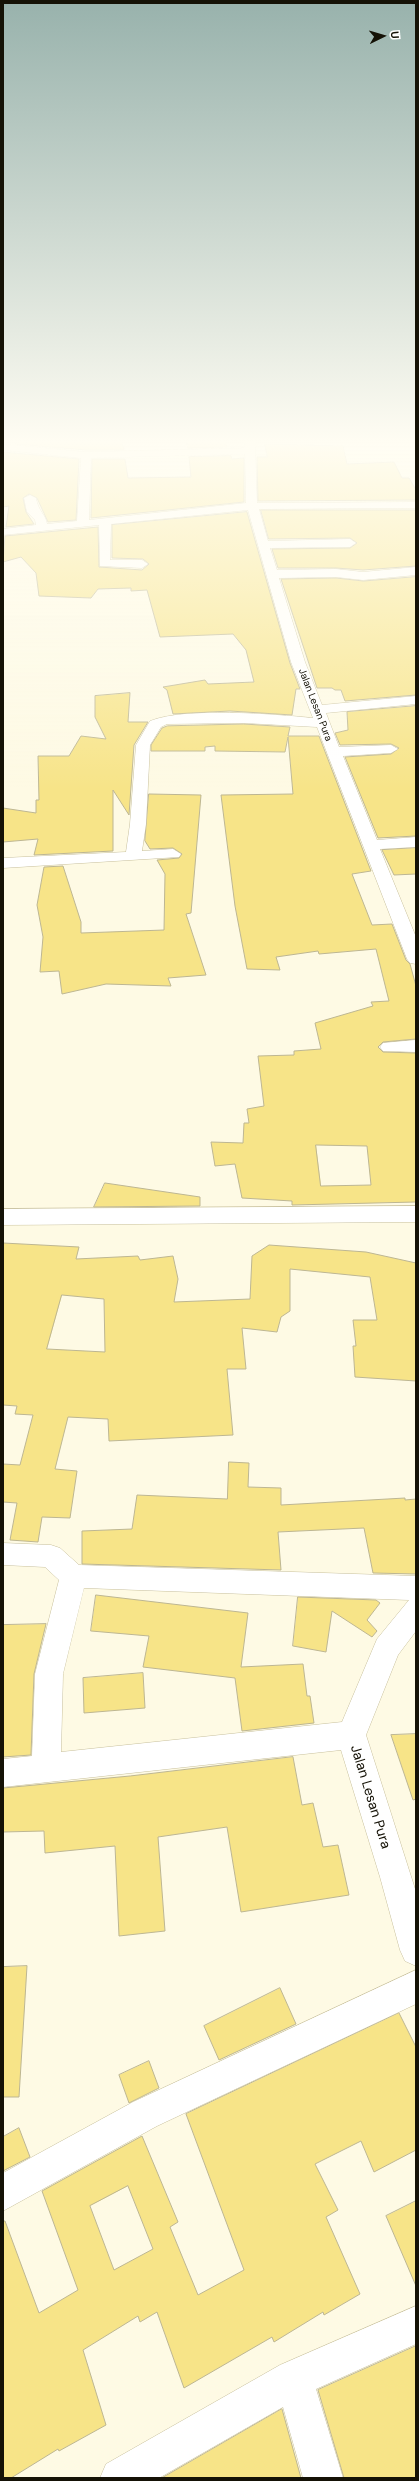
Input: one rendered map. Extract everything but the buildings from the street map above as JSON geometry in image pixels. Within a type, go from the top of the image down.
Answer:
[{"type":"street","points":[[104,558],[104,563],[111,571],[133,576]]},
{"type":"street","name":"Jalan Lesan Pura","points":[[268,558],[298,662],[416,959]]},
{"type":"street","points":[[104,563],[142,564]]},
{"type":"street","points":[[272,574],[336,573],[363,576],[416,571]]},
{"type":"street","points":[[134,856],[138,824],[143,745],[155,724],[165,720],[319,717],[416,700]]},
{"type":"street","points":[[333,752],[391,748]]},
{"type":"street","points":[[370,845],[416,842]]},
{"type":"street","points":[[3,863],[173,854]]},
{"type":"street","points":[[390,1047],[416,1046]]},
{"type":"street","points":[[3,1217],[416,1214]]},
{"type":"street","points":[[3,1554],[51,1556],[72,1576],[133,1580],[416,1588]]},
{"type":"street","points":[[46,1769],[49,1674],[72,1576]]},
{"type":"street","name":"Jalan Lesan Pura","points":[[416,1609],[387,1648],[351,1735],[396,1877],[416,1950]]},
{"type":"street","points":[[3,1773],[351,1735]]},
{"type":"street","points":[[3,2194],[145,2114],[416,1987]]},
{"type":"street","points":[[120,2478],[294,2379],[416,2325]]},
{"type":"street","points":[[294,2379],[323,2478]]}]
